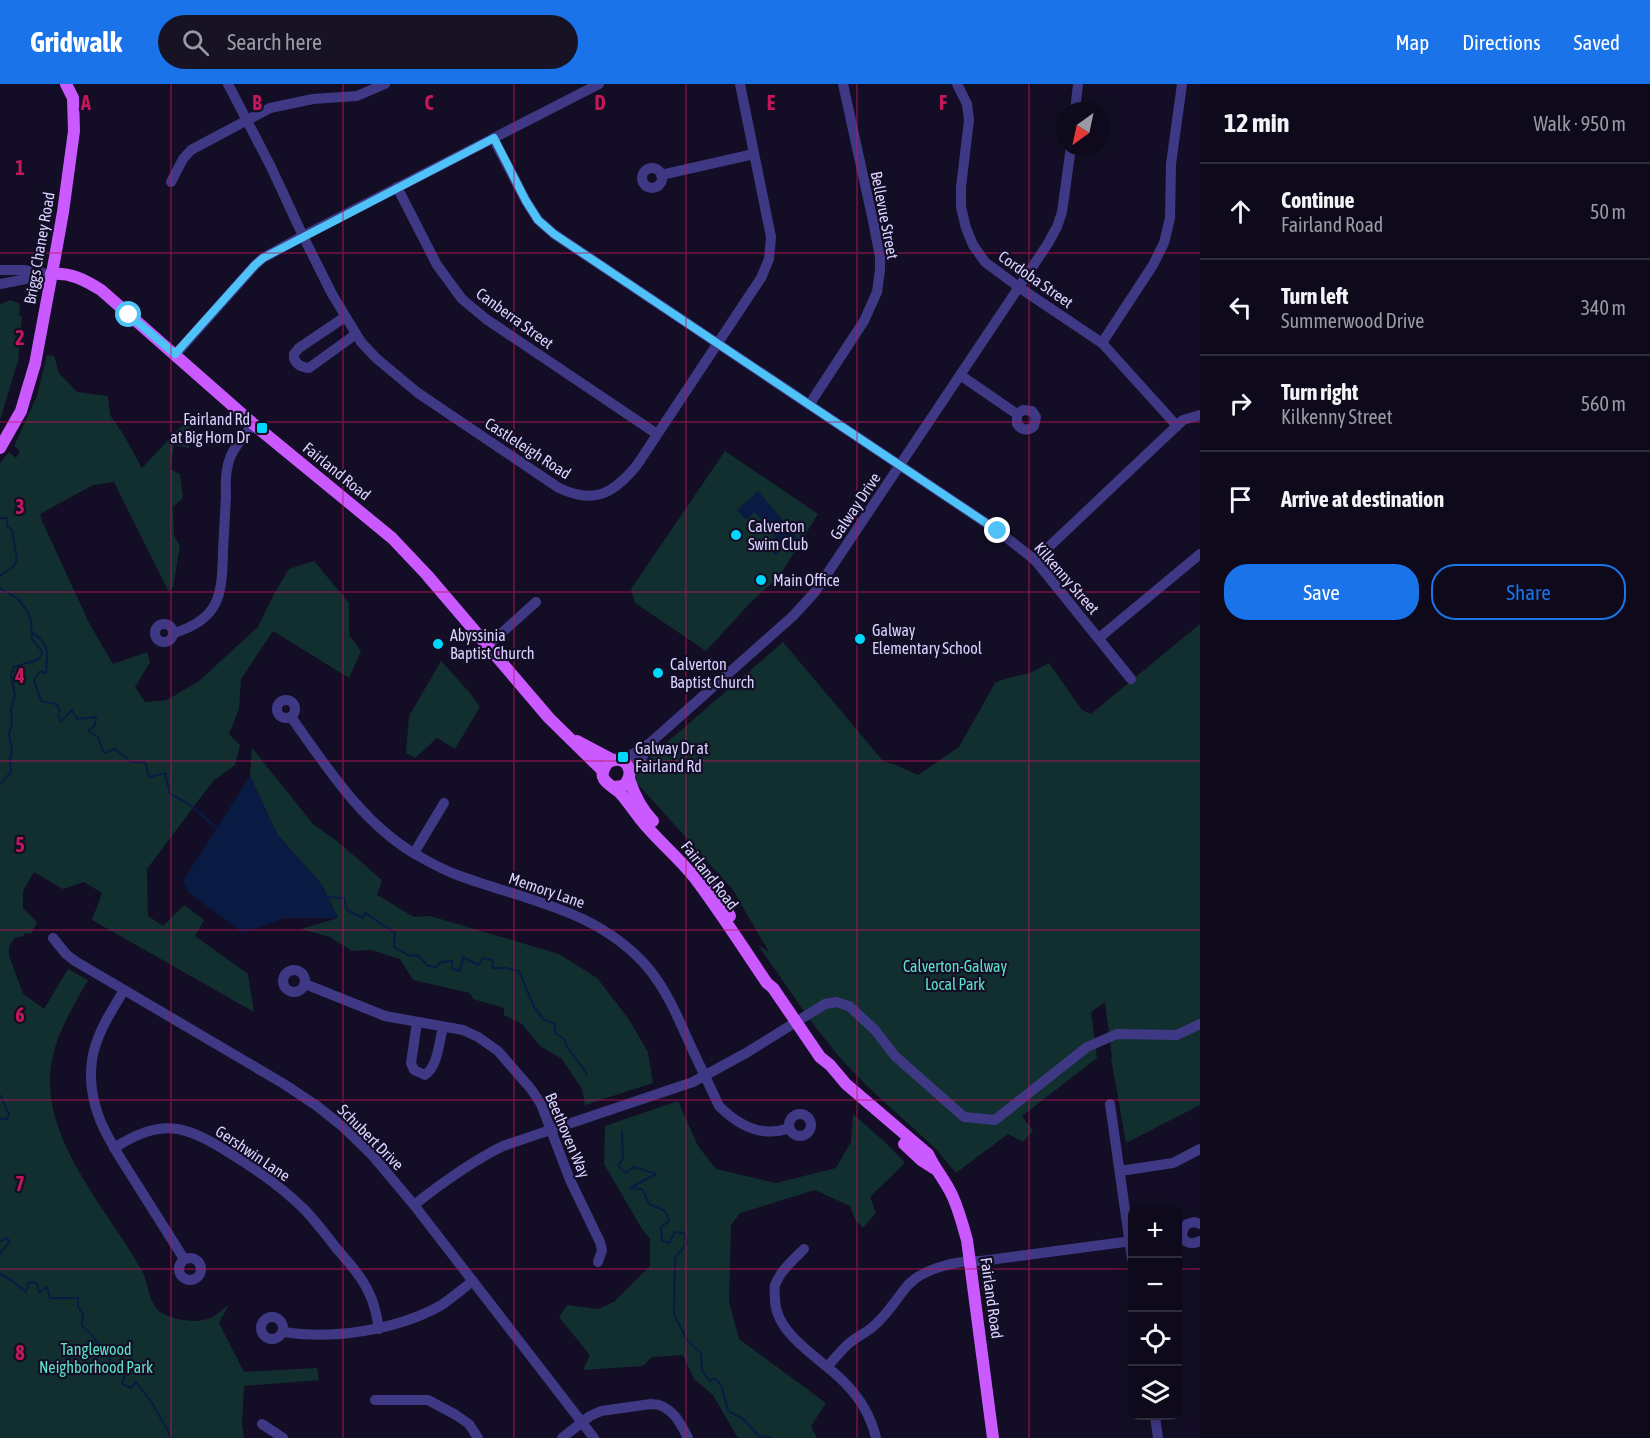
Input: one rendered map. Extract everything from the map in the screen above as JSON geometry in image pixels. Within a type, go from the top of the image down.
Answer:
[{"type":"main road","name":"Briggs Chaney Road","points":[[0,448],[21,411],[35,364],[63,218],[74,131],[73,98],[66,84]]},
{"type":"main road","name":"Fairland Road","points":[[51,274],[72,275],[101,290],[253,424],[392,538],[549,718],[603,771]]},
{"type":"main road","name":"Fairland Road","points":[[568,737],[617,760]]},
{"type":"main road","points":[[617,760],[625,763],[630,774],[623,786],[614,787],[605,782],[603,771],[606,765],[617,760]]},
{"type":"main road","name":"Fairland Road","points":[[630,774],[633,791],[647,815],[696,867],[715,891],[771,977],[773,988],[820,1057],[822,1068],[837,1086],[921,1160],[935,1169],[950,1191],[967,1240],[993,1438]]},
{"type":"main road","name":"Fairland Road","points":[[614,787],[693,876],[767,984],[773,988]]},
{"type":"street","name":"Castleleigh Road","points":[[228,84],[345,317],[376,358],[418,393],[559,488],[586,496],[605,493],[615,488],[637,465],[761,278],[770,259],[771,237],[740,84]]},
{"type":"street","points":[[171,182],[183,159],[191,150],[270,108],[313,99],[357,96],[385,84]]},
{"type":"street","points":[[175,354],[263,258],[599,84]]},
{"type":"street","name":"Bellevue Street","points":[[809,405],[864,321],[877,292],[880,270],[880,257],[873,221],[843,84]]},
{"type":"street","name":"Cordoba Street","points":[[957,84],[967,104],[969,120],[962,207],[966,228],[973,245],[986,262],[1020,288],[1102,343],[1177,426]]},
{"type":"street","points":[[1076,102],[1078,84]]},
{"type":"street","points":[[1102,343],[1154,265],[1164,243],[1170,218],[1171,164],[1182,84]]},
{"type":"street","name":"Kilkenny Street","points":[[494,138],[526,201],[538,220],[554,234],[998,531],[1035,560],[1131,679]]},
{"type":"street","points":[[662,174],[754,154]]},
{"type":"street","name":"Galway Drive","points":[[617,760],[628,757],[650,743],[793,616],[814,592],[1020,288],[1057,227],[1062,212],[1070,156]]},
{"type":"street","name":"Canberra Street","points":[[397,188],[436,265],[462,299],[486,319],[657,434]]},
{"type":"street","points":[[2,270],[23,270],[51,274],[3,284],[2,270]]},
{"type":"street","points":[[345,317],[299,348],[294,354],[294,359],[301,367],[309,368],[356,334]]},
{"type":"street","points":[[960,375],[1017,414]]},
{"type":"street","points":[[1035,560],[1183,420],[1200,414]]},
{"type":"street","points":[[174,633],[202,620],[218,600],[222,585],[227,464],[236,445],[253,424]]},
{"type":"street","points":[[1099,638],[1200,554]]},
{"type":"street","points":[[487,646],[536,602]]},
{"type":"street","name":"Memory Lane","points":[[291,717],[358,806],[387,834],[414,853],[457,875],[577,915],[618,939],[649,968],[663,989],[719,1106],[729,1116],[754,1130],[781,1131],[789,1128]]},
{"type":"street","name":"Galway Drive","points":[[630,774],[650,743]]},
{"type":"street","points":[[414,853],[444,804]]},
{"type":"street","name":"Schubert Drive","points":[[53,938],[75,961],[284,1084],[342,1126],[372,1155],[414,1205],[594,1438]]},
{"type":"street","name":"Beethoven Way","points":[[305,984],[385,1016],[463,1030],[498,1051],[541,1104],[570,1180],[600,1242],[602,1250],[598,1262]]},
{"type":"street","points":[[124,990],[102,1028],[92,1061],[91,1082],[95,1107],[114,1148],[184,1259]]},
{"type":"street","points":[[414,1205],[450,1177],[503,1146],[693,1082],[746,1053],[825,1004],[836,1002],[849,1006],[875,1030],[895,1056],[964,1117],[995,1120],[1088,1047],[1117,1034],[1177,1035],[1200,1024]]},
{"type":"street","points":[[417,1022],[411,1063],[414,1070],[425,1075],[434,1065],[443,1027]]},
{"type":"street","points":[[1110,1104],[1128,1222]]},
{"type":"street","name":"Gershwin Lane","points":[[114,1148],[146,1132],[157,1129],[177,1129],[202,1136],[257,1170],[283,1189],[306,1211],[355,1270],[369,1293],[379,1329]]},
{"type":"street","points":[[1120,1171],[1173,1163],[1200,1149]]},
{"type":"street","points":[[1182,1230],[1187,1224],[1194,1222],[1200,1224]]},
{"type":"street","points":[[1182,1236],[1190,1243],[1200,1241]]},
{"type":"street","points":[[828,1366],[848,1344],[878,1323],[909,1284],[923,1273],[970,1261],[1128,1241]]},
{"type":"street","points":[[804,1249],[775,1286],[775,1305],[784,1328],[812,1355],[828,1366],[861,1402],[872,1422],[876,1438]]},
{"type":"street","points":[[283,1332],[323,1335],[379,1329],[414,1318],[442,1305],[473,1281]]},
{"type":"street","points":[[375,1400],[428,1400],[469,1424],[478,1438]]},
{"type":"street","points":[[561,1438],[601,1410],[658,1404],[671,1411],[688,1438]]},
{"type":"street","points":[[1156,1420],[1158,1438]]},
{"type":"street","points":[[262,1424],[283,1438]]},
{"type":"green space","points":[[11,300],[20,304],[19,315],[22,316],[18,361],[0,420],[0,304]]},
{"type":"green space","name":"Tanglewood Neighborhood Park","points":[[47,355],[54,356],[59,373],[77,392],[108,396],[110,415],[142,468],[189,418],[189,448],[174,445],[170,469],[180,474],[183,498],[173,507],[174,536],[180,546],[173,587],[169,592],[114,482],[93,485],[40,514],[90,625],[113,664],[147,652],[150,662],[135,687],[145,702],[167,700],[199,681],[258,627],[289,569],[314,561],[349,603],[349,635],[361,651],[349,678],[273,631],[241,679],[239,709],[229,734],[240,745],[235,765],[213,781],[147,869],[148,916],[163,926],[184,905],[204,920],[195,936],[248,974],[254,1012],[92,920],[102,893],[84,882],[63,889],[34,872],[23,891],[23,908],[37,922],[31,934],[24,933],[24,936],[14,938],[9,947],[9,956],[23,994],[44,1009],[68,969],[88,980],[63,1027],[54,1052],[50,1078],[52,1104],[69,1154],[141,1269],[157,1309],[173,1318],[199,1321],[213,1317],[229,1305],[219,1323],[244,1372],[317,1368],[319,1380],[244,1386],[242,1425],[244,1438],[0,1438],[0,463],[9,452],[16,458],[20,451],[14,446],[37,396]]},
{"type":"green space","name":"Calverton Swim Club","points":[[725,451],[818,514],[779,577],[752,601],[706,651],[635,603],[631,589]]},
{"type":"green space","name":"Calverton-Galway Local Park","points":[[1200,624],[1200,1105],[1126,1143],[1111,1058],[1105,1002],[1091,1012],[1097,1058],[1022,1116],[1033,1131],[1023,1142],[1008,1134],[956,1173],[937,1150],[840,1058],[810,1020],[758,945],[769,952],[733,890],[636,782],[635,770],[783,642],[883,761],[918,775],[959,747],[995,683],[1030,673],[1049,663],[1082,710],[1091,714]]},
{"type":"green space","points":[[441,661],[480,707],[455,749],[437,738],[415,758],[406,753],[409,716]]},
{"type":"green space","points":[[252,748],[313,824],[382,880],[377,895],[414,917],[430,916],[559,954],[597,978],[628,1018],[648,1052],[653,1083],[585,1105],[582,1089],[562,1059],[540,1046],[522,1024],[504,1015],[504,1008],[473,999],[470,993],[413,980],[400,959],[371,950],[352,951],[330,937],[301,929],[338,918],[322,885],[277,834],[250,776]]},
{"type":"green space","points":[[678,1101],[698,1146],[716,1169],[776,1183],[836,1168],[851,1142],[853,1114],[905,1163],[870,1197],[876,1213],[863,1228],[855,1219],[850,1206],[815,1190],[740,1213],[731,1225],[729,1302],[739,1339],[826,1403],[811,1426],[817,1438],[738,1438],[713,1395],[694,1379],[683,1355],[652,1357],[643,1366],[583,1370],[590,1355],[559,1317],[567,1305],[599,1309],[615,1301],[650,1266],[650,1239],[604,1164],[605,1126]]},
{"type":"water","points":[[758,491],[797,537],[775,555],[767,545],[776,537],[755,512],[746,520],[737,510]]},
{"type":"water","points":[[250,776],[277,834],[322,885],[338,918],[285,918],[243,933],[189,893],[183,881]]},
{"type":"waterway","points":[[0,518],[7,518],[7,526],[12,530],[17,559],[13,567],[0,576]]},
{"type":"waterway","points":[[0,588],[17,598],[27,610],[31,621],[32,639],[42,651],[37,660],[14,667],[11,675],[15,695],[9,733],[12,751],[11,772],[0,784]]},
{"type":"waterway","points":[[32,632],[45,645],[47,654],[46,673],[40,671],[34,680],[41,701],[56,704],[60,710],[58,716],[61,721],[72,710],[77,719],[96,717],[95,725],[88,731],[98,737],[104,753],[115,749],[131,762],[145,762],[149,777],[165,773],[170,794],[189,804],[218,829]]},
{"type":"waterway","points":[[327,897],[344,898],[347,910],[363,918],[365,913],[395,933],[394,947],[408,955],[418,956],[428,966],[436,967],[441,962],[452,961],[452,969],[460,971],[463,957],[478,965],[483,958],[492,960],[493,968],[519,971],[534,1007],[544,1020],[555,1023],[555,1033],[564,1039],[567,1047],[587,1074]]},
{"type":"waterway","points":[[0,1095],[9,1114],[7,1119],[0,1119]]},
{"type":"waterway","points":[[622,1132],[623,1159],[618,1166],[626,1173],[634,1167],[656,1174],[630,1188],[642,1189],[649,1204],[665,1211],[669,1221],[661,1227],[662,1241],[669,1243],[675,1232],[684,1233],[687,1243],[675,1258],[674,1314],[687,1340],[701,1353],[702,1371],[709,1380],[716,1379],[722,1387],[728,1411],[743,1419],[759,1436],[772,1438]]},
{"type":"waterway","points":[[0,1241],[6,1238],[10,1241],[0,1254]]},
{"type":"waterway","points":[[0,1274],[26,1292],[29,1282],[37,1283],[39,1293],[47,1287],[50,1298],[78,1298],[78,1307],[83,1314],[82,1326],[105,1350],[110,1352],[110,1363],[126,1372],[122,1384],[131,1388],[136,1382],[152,1403],[172,1438]]},
{"type":"place","name":"Fairland Rd at Big Horn Dr","points":[[262,428]]},
{"type":"place","name":"Calverton Swim Club","points":[[736,535]]},
{"type":"place","name":"Main Office","points":[[761,580]]},
{"type":"place","name":"Galway Elementary School","points":[[860,639]]},
{"type":"place","name":"Abyssinia Baptist Church","points":[[438,644]]},
{"type":"place","name":"Calverton Baptist Church","points":[[658,673]]},
{"type":"place","name":"Galway Dr at Fairland Rd","points":[[623,757]]},
{"type":"route","points":[[129,315],[175,354],[263,258],[494,138],[526,201],[538,220],[554,234],[998,531]]}]
